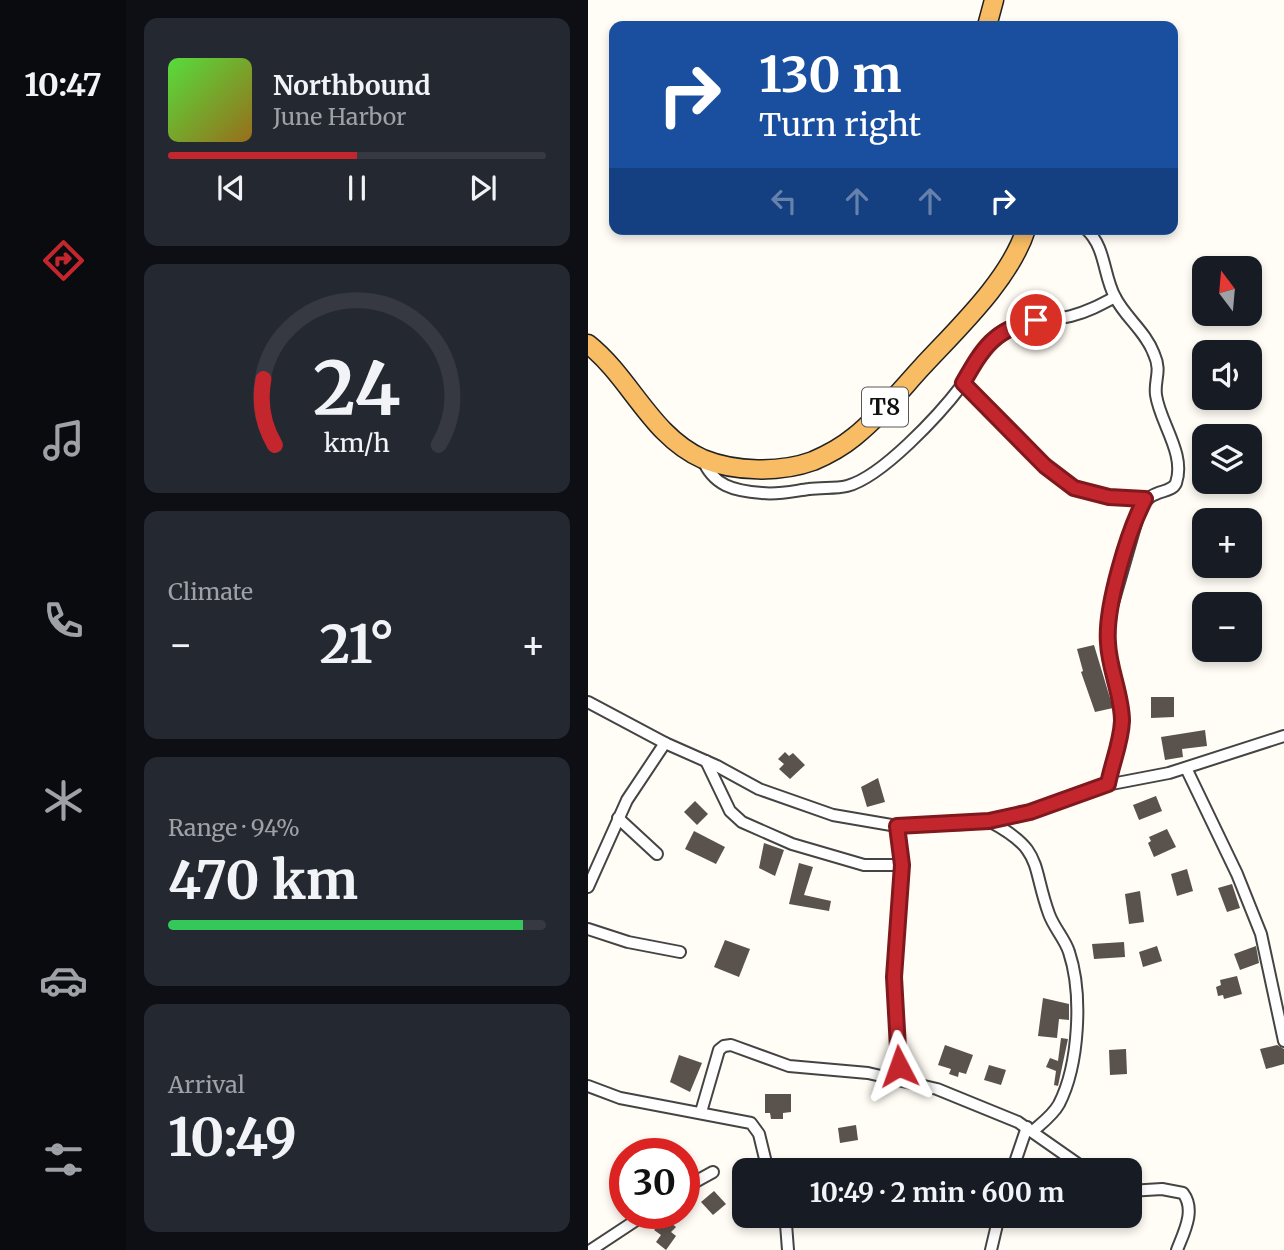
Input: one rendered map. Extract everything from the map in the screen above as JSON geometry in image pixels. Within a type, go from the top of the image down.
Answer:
[{"type":"highway","points":[[988,21],[994,0]]},
{"type":"highway","name":"T8","points":[[588,344],[605,358],[660,428],[681,447],[724,466],[744,469],[811,461],[854,438],[884,409],[971,313],[1005,270],[1027,235]]},
{"type":"street","points":[[963,383],[1045,466],[1074,488],[1109,497],[1145,499],[1175,485],[1177,467],[1170,433],[1156,394],[1160,373],[1154,354],[1115,297],[1097,243],[1091,235]]},
{"type":"street","points":[[702,458],[708,473],[718,481],[750,492],[770,494],[844,487],[857,482],[914,439],[963,383],[981,354],[999,333],[1017,324],[1089,311],[1115,297]]},
{"type":"street","points":[[1108,784],[1122,724],[1109,655],[1109,617],[1133,527],[1145,499]]},
{"type":"street","points":[[588,702],[759,789],[833,815],[897,826],[989,821],[1030,812],[1108,784],[1186,768],[1284,736]]},
{"type":"street","points":[[588,887],[618,818],[638,781],[665,743]]},
{"type":"street","points":[[706,761],[730,811],[742,822],[792,844],[864,864],[902,865]]},
{"type":"street","points":[[1186,768],[1237,874],[1261,934],[1284,1041]]},
{"type":"street","points":[[618,818],[657,854]]},
{"type":"street","points":[[989,821],[1019,838],[1027,848],[1039,871],[1051,919],[1067,946],[1076,979],[1076,1038],[1059,1104],[1030,1129],[1018,1158]]},
{"type":"street","points":[[895,1077],[899,1055],[894,977],[902,865],[897,826]]},
{"type":"street","points":[[588,929],[628,942],[680,952]]},
{"type":"street","points":[[701,1112],[719,1050],[724,1046],[743,1049],[789,1066],[850,1070],[895,1077],[974,1102],[1030,1129],[1070,1158]]},
{"type":"street","points":[[588,1086],[620,1098],[751,1123],[759,1134],[765,1158]]},
{"type":"street","points":[[700,1179],[713,1172]]},
{"type":"street","points":[[1142,1190],[1162,1189],[1183,1193],[1188,1200],[1190,1210],[1177,1250]]},
{"type":"street","points":[[786,1228],[788,1250]]},
{"type":"street","points":[[991,1250],[996,1228]]},
{"type":"street","points":[[591,1250],[623,1229]]},
{"type":"building","points":[[1094,645],[1113,708],[1095,712],[1081,672],[1083,671],[1077,649]]},
{"type":"building","points":[[1151,697],[1174,697],[1174,717],[1151,718]]},
{"type":"building","points":[[1205,730],[1207,746],[1182,749],[1183,757],[1165,760],[1161,737]]},
{"type":"building","points":[[785,752],[789,756],[793,753],[805,765],[790,779],[779,769],[784,764],[778,759]]},
{"type":"building","points":[[878,778],[885,802],[867,807],[861,787]]},
{"type":"building","points":[[1156,796],[1162,811],[1139,820],[1133,805]]},
{"type":"building","points":[[695,801],[708,814],[697,825],[684,812]]},
{"type":"building","points":[[1167,829],[1176,847],[1154,857],[1148,843],[1151,841],[1149,837]]},
{"type":"building","points":[[694,831],[725,847],[716,864],[685,849]]},
{"type":"building","points":[[764,843],[784,850],[775,876],[759,868]]},
{"type":"building","points":[[799,863],[813,867],[804,895],[831,901],[829,911],[789,904]]},
{"type":"building","points":[[1187,869],[1193,891],[1177,896],[1171,874]]},
{"type":"building","points":[[1232,884],[1240,908],[1227,912],[1218,888]]},
{"type":"building","points":[[1140,891],[1144,922],[1129,924],[1125,894]]},
{"type":"building","points":[[725,940],[750,949],[739,977],[714,967]]},
{"type":"building","points":[[1124,942],[1125,957],[1094,959],[1092,944]]},
{"type":"building","points":[[1157,946],[1162,961],[1143,967],[1139,952]]},
{"type":"building","points":[[1256,946],[1259,963],[1240,970],[1234,954]]},
{"type":"building","points":[[1237,976],[1242,994],[1224,999],[1223,995],[1218,996],[1216,987],[1221,985],[1220,980]]},
{"type":"building","points":[[1043,998],[1069,1004],[1069,1020],[1059,1019],[1057,1038],[1038,1036]]},
{"type":"building","points":[[1061,1038],[1068,1039],[1058,1086],[1054,1085],[1056,1071],[1046,1067],[1050,1058],[1058,1061]]},
{"type":"building","points":[[945,1045],[973,1055],[966,1074],[959,1072],[958,1077],[949,1074],[951,1069],[938,1065]]},
{"type":"building","points":[[1277,1045],[1284,1049],[1284,1064],[1266,1069],[1260,1049]]},
{"type":"building","points":[[1126,1049],[1127,1074],[1110,1075],[1109,1050]]},
{"type":"building","points":[[679,1055],[702,1063],[690,1092],[670,1082]]},
{"type":"building","points":[[989,1065],[1006,1070],[1001,1085],[984,1080]]},
{"type":"building","points":[[765,1094],[791,1094],[791,1112],[783,1113],[783,1119],[771,1119],[770,1113],[765,1113]]},
{"type":"building","points":[[856,1125],[858,1140],[840,1143],[838,1128]]},
{"type":"building","points":[[714,1191],[726,1204],[713,1215],[701,1202]]},
{"type":"building","points":[[674,1229],[671,1232],[676,1236],[666,1250],[656,1242],[661,1235],[654,1230]]},
{"type":"route","points":[[899,1066],[895,1012],[897,988],[894,977],[902,865],[897,826],[989,821],[1030,812],[1108,784],[1122,724],[1107,630],[1133,527],[1145,499],[1109,497],[1074,488],[1045,466],[963,383],[975,361],[999,333],[1017,324],[1036,320]]}]
